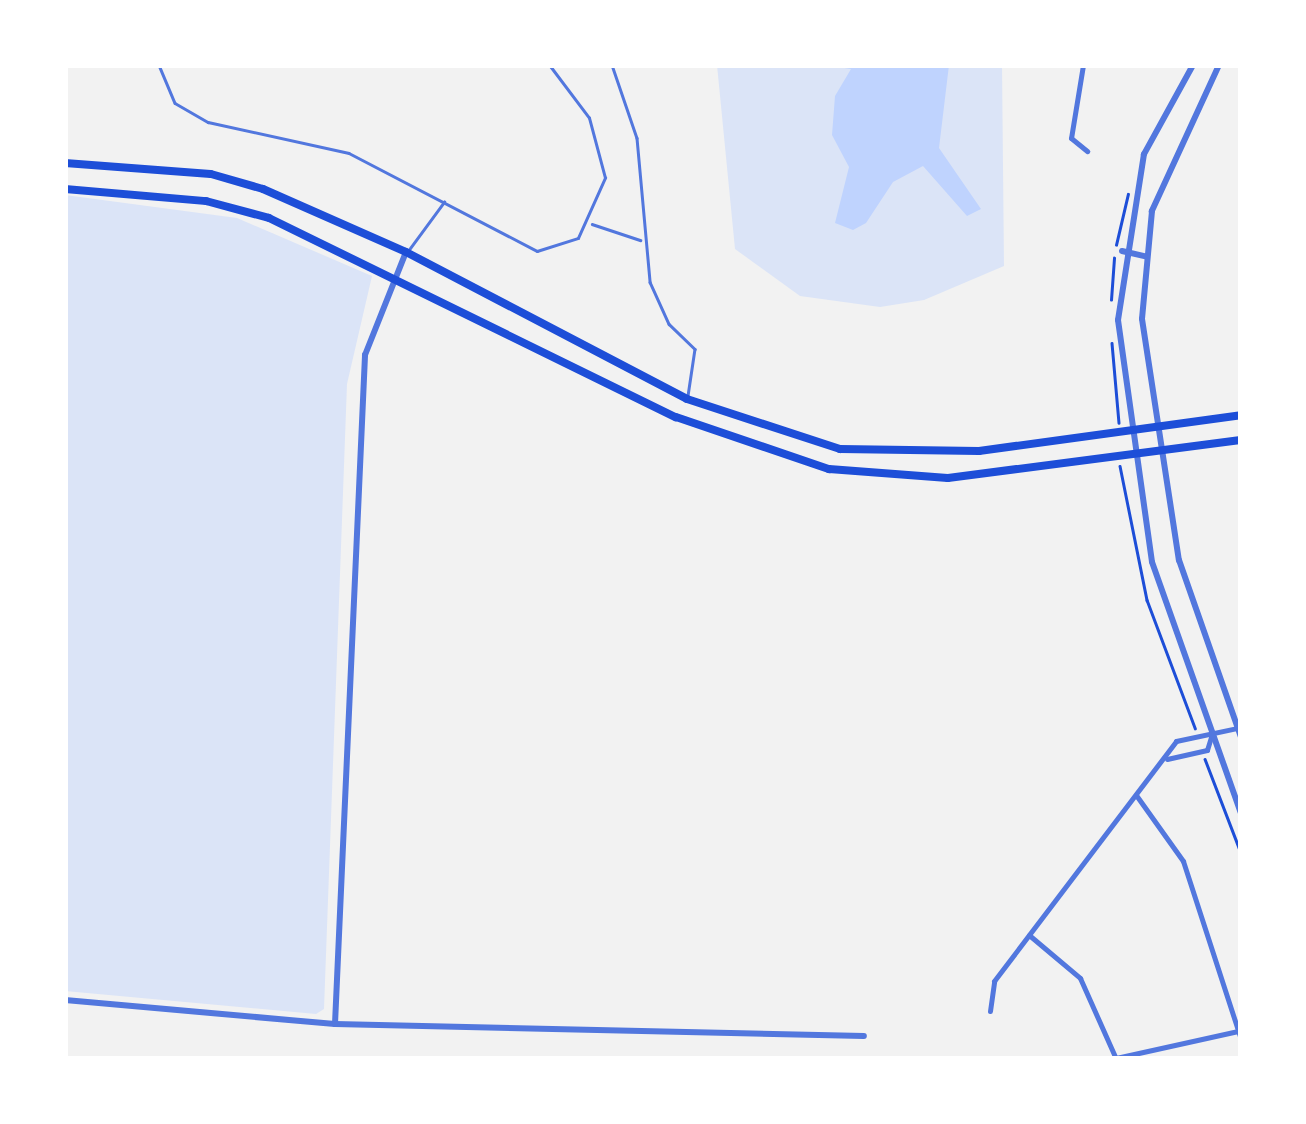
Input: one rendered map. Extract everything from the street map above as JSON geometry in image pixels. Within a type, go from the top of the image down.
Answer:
[{"type":"main road","points":[[65,164],[211,174],[406,252],[688,398],[788,438],[859,451],[943,454],[1241,414]]},
{"type":"main road","points":[[65,189],[206,201],[329,241],[676,416],[853,474],[948,478],[1241,440]]},
{"type":"main road","points":[[676,416],[688,398]]},
{"type":"main road","points":[[853,474],[859,451]]},
{"type":"street","points":[[1084,65],[1071,138],[1087,151]]},
{"type":"street","points":[[1193,65],[1144,154],[1122,251],[1129,430],[1159,589],[1241,814]]},
{"type":"street","points":[[1219,65],[1168,158],[1144,256],[1153,426],[1185,580],[1241,737]]},
{"type":"street","points":[[1122,251],[1144,256]]},
{"type":"street","points":[[334,1024],[366,355],[406,252]]},
{"type":"street","points":[[990,1012],[994,981],[1167,759],[1176,741],[1211,737],[1237,728]]},
{"type":"street","points":[[1167,759],[1207,750],[1211,737]]},
{"type":"street","points":[[1136,795],[1183,860],[1241,1040]]},
{"type":"street","points":[[1030,935],[1080,978],[1116,1058],[1238,1031]]},
{"type":"street","points":[[65,1000],[334,1024],[864,1036]]},
{"type":"lane","points":[[159,65],[175,103],[208,122],[349,153],[537,251],[578,238],[591,222],[603,190],[602,150],[571,87],[549,65]]},
{"type":"lane","points":[[612,65],[637,138],[643,240],[660,306],[695,349],[688,398]]},
{"type":"lane","points":[[406,252],[444,202]]},
{"type":"lane","points":[[591,222],[643,240]]},
{"type":"path","points":[[1121,476],[1148,600],[1194,724]]},
{"type":"path","points":[[1205,758],[1241,853]]},
{"type":"shaded area","points":[[717,65],[1002,65],[1004,266],[924,300],[880,307],[800,296],[735,249]]},
{"type":"shaded area","points":[[65,195],[237,218],[372,276],[347,384],[324,1009],[316,1014],[65,991]]},
{"type":"water","points":[[825,65],[949,65],[939,148],[981,209],[967,216],[923,166],[893,182],[866,223],[853,230],[835,223],[849,167],[832,135],[835,96],[851,69]]}]
